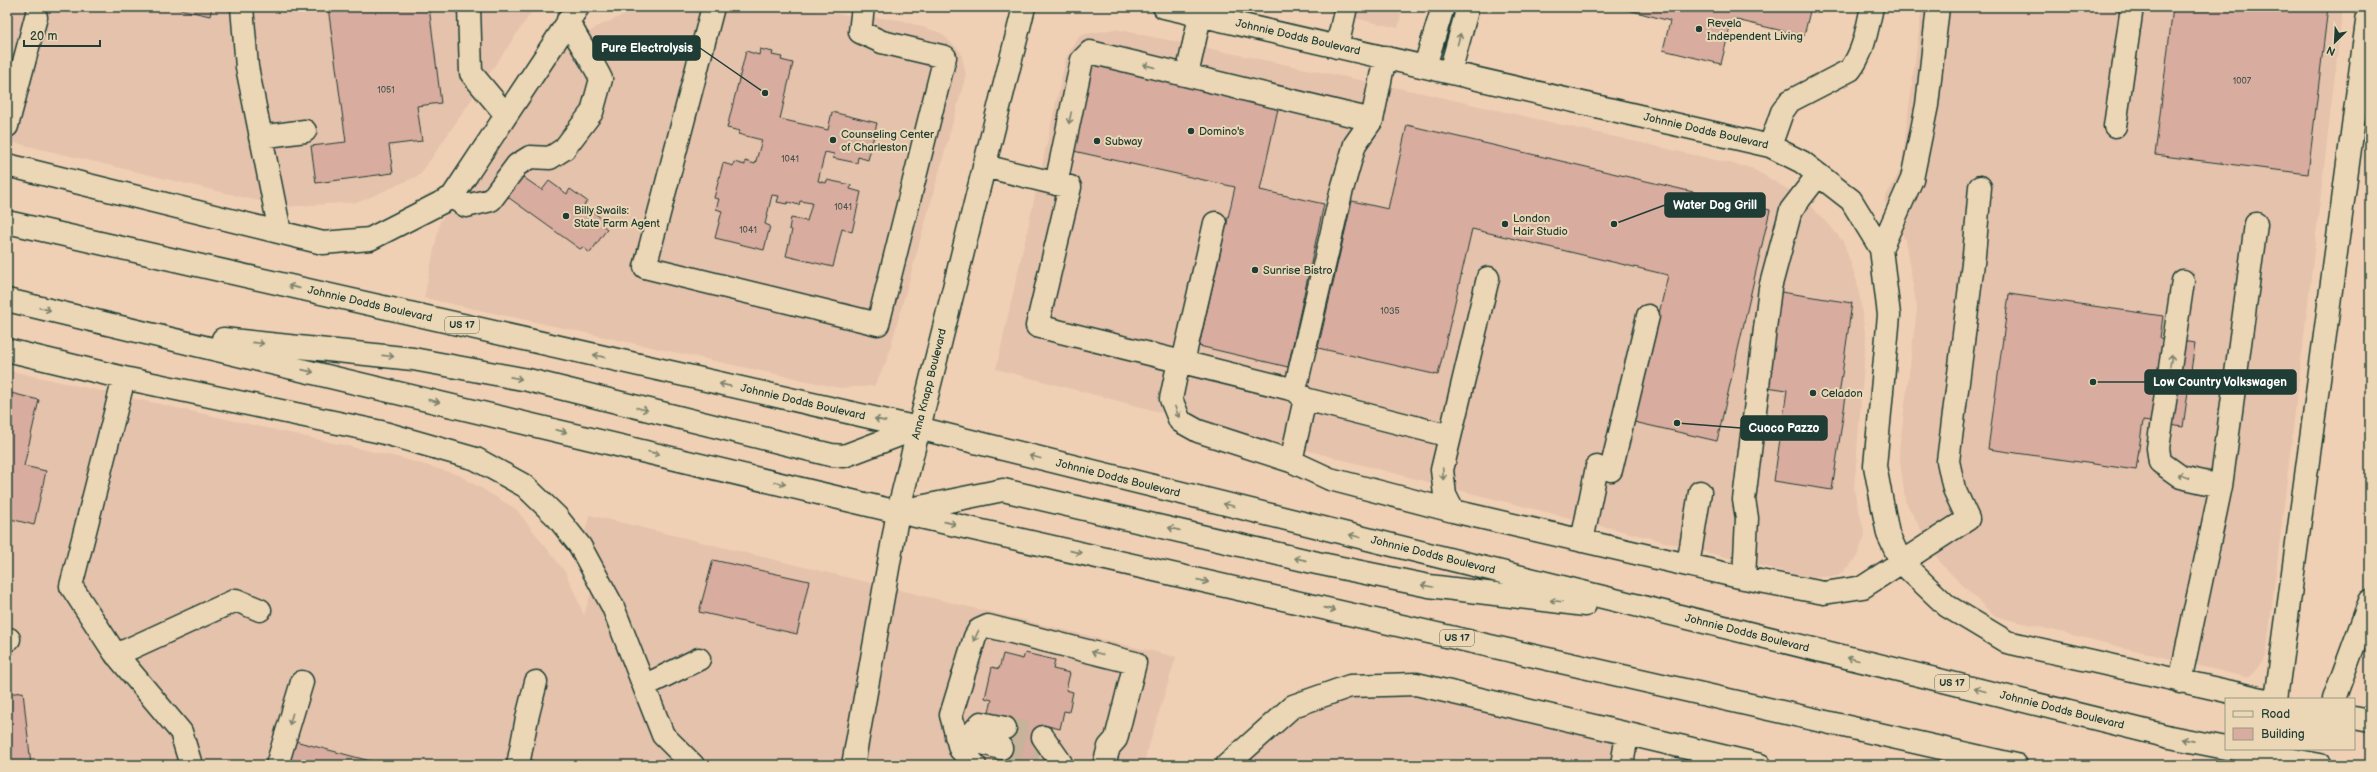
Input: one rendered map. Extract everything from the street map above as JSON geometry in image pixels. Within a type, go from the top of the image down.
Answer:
[{"type":"main road","points":[[242,7],[247,67],[280,232]]},
{"type":"main road","points":[[469,7],[471,73],[506,115]]},
{"type":"main road","points":[[713,7],[645,267],[878,324],[945,57],[882,42],[860,32],[863,7]]},
{"type":"main road","name":"Anna Knapp Boulevard","points":[[854,765],[898,512],[1024,7]]},
{"type":"main road","name":"Johnnie Dodds Boulevard","points":[[1164,7],[1201,11],[1337,46],[1770,146],[1802,162],[1851,200],[1881,249],[1889,314],[1875,466],[1888,534],[1901,562],[1947,606],[2007,642],[2180,682],[2257,698]]},
{"type":"main road","points":[[1337,46],[1346,7]]},
{"type":"main road","points":[[1425,66],[1443,7]]},
{"type":"main road","points":[[1450,72],[1466,14],[1464,7]]},
{"type":"main road","points":[[1770,146],[1782,112],[1790,101],[1850,70],[1857,62],[1862,49],[1872,7]]},
{"type":"main road","points":[[1881,249],[1912,179],[1927,105],[1938,7]]},
{"type":"main road","points":[[2115,126],[2132,7]]},
{"type":"main road","points":[[2276,698],[2370,7]]},
{"type":"main road","points":[[1187,75],[1201,11]]},
{"type":"main road","points":[[7,165],[323,243],[370,239],[452,196],[573,14]]},
{"type":"main road","points":[[452,196],[466,206],[491,200],[517,165],[530,157],[550,158],[564,149],[592,112],[601,79],[590,56],[577,41],[573,14]]},
{"type":"main road","points":[[7,126],[36,17]]},
{"type":"main road","points":[[1056,184],[1082,60],[1090,52],[1372,120]]},
{"type":"main road","points":[[1291,460],[1300,395],[1341,193],[1355,144],[1372,120],[1385,57]]},
{"type":"main road","points":[[260,137],[305,130]]},
{"type":"main road","points":[[984,166],[1070,187],[1037,326],[1181,361],[1450,436]]},
{"type":"main road","points":[[1744,578],[1747,518],[1744,500],[1770,288],[1791,210],[1818,175]]},
{"type":"main road","points":[[1215,223],[1171,399],[1180,421],[1198,431],[1291,460],[1330,479],[1453,512],[1744,578],[1824,593],[1863,587],[1968,519],[1954,489],[1948,461],[1974,255],[1980,187]]},
{"type":"main road","name":"Johnnie Dodds Boulevard","points":[[7,222],[918,428],[2170,737],[2225,748]]},
{"type":"main road","points":[[2180,682],[2220,486],[2256,224]]},
{"type":"main road","points":[[1453,512],[1445,494],[1442,470],[1488,278]]},
{"type":"main road","points":[[2183,281],[2158,448],[2160,462],[2181,477],[2220,486]]},
{"type":"main road","name":"US 17","points":[[7,300],[898,512],[2016,765]]},
{"type":"main road","points":[[1582,541],[1648,316]]},
{"type":"main road","points":[[136,331],[413,359],[528,380],[831,455],[844,456],[918,428]]},
{"type":"main road","points":[[7,350],[124,378],[381,432],[476,459],[525,486],[557,517],[580,546],[613,607],[663,735],[693,765]]},
{"type":"main road","points":[[124,378],[72,586],[116,655],[181,732],[191,765]]},
{"type":"main road","points":[[898,512],[1003,490],[1317,563],[1429,586],[1679,616]]},
{"type":"main road","points":[[1688,565],[1700,492]]},
{"type":"main road","points":[[116,655],[236,600],[260,610]]},
{"type":"main road","points":[[2334,698],[2370,601]]},
{"type":"main road","points":[[975,765],[960,749],[961,738],[951,715],[975,637],[979,630],[988,626],[1135,663],[1116,739],[1109,747],[1104,765]]},
{"type":"main road","points":[[644,686],[699,659]]},
{"type":"main road","points":[[277,765],[302,682]]},
{"type":"main road","points":[[518,765],[526,718],[536,682]]},
{"type":"main road","points":[[1227,765],[1293,706],[1350,686],[1416,684],[1751,764]]},
{"type":"main road","points":[[2355,718],[2370,721]]},
{"type":"main road","points":[[981,723],[1001,743],[961,738],[981,723]]},
{"type":"main road","points":[[1622,765],[1627,735]]},
{"type":"main road","points":[[1116,739],[1121,750],[1116,765]]},
{"type":"main road","points":[[2239,750],[2320,765]]},
{"type":"shaded area","points":[[7,7],[535,7],[420,175],[359,202],[284,207],[7,141]]},
{"type":"shaded area","points":[[643,7],[761,7],[901,20],[941,33],[961,52],[966,75],[887,360],[874,386],[840,388],[424,298],[440,221],[483,174],[564,49],[598,26]]},
{"type":"shaded area","points":[[1305,7],[1403,7],[1398,28]]},
{"type":"shaded area","points":[[1922,7],[2343,7],[2266,657],[2249,678],[1994,616],[1941,564],[1905,501],[1899,451],[1917,309],[1905,240],[1884,200],[1901,169]]},
{"type":"shaded area","points":[[1115,29],[1427,94],[1751,168],[1805,199],[1843,241],[1857,281],[1866,338],[1854,490],[1865,535],[1856,559],[1838,576],[1809,578],[1454,489],[996,369],[1066,58],[1080,35]]},
{"type":"shaded area","points":[[7,370],[401,458],[459,475],[516,509],[566,573],[584,615],[596,576],[580,546],[590,515],[1176,657],[1143,765],[7,765]]},
{"type":"shaded area","points":[[1416,684],[1627,735],[1622,765],[1227,765],[1293,706]]},
{"type":"building","points":[[170,7],[212,7],[210,16]]},
{"type":"building","points":[[328,7],[429,7],[441,103],[417,106],[422,141],[389,145],[393,173],[316,183],[311,146],[346,142]]},
{"type":"building","name":"Revela Independent Living","points":[[1617,7],[1811,7],[1804,36],[1732,19],[1721,64],[1663,50],[1670,21]]},
{"type":"building","points":[[2173,7],[2328,7],[2308,174],[2155,155]]},
{"type":"building","points":[[760,49],[773,52],[772,55],[782,57],[781,60],[793,63],[780,119],[828,130],[832,112],[877,123],[868,160],[858,157],[857,163],[833,158],[834,154],[825,152],[818,181],[826,183],[827,180],[851,185],[850,189],[861,192],[852,232],[842,229],[833,267],[786,256],[792,230],[789,229],[791,218],[807,221],[812,203],[800,201],[799,205],[788,202],[787,204],[777,202],[779,196],[772,195],[765,224],[770,226],[764,250],[715,238],[722,211],[716,209],[719,199],[714,198],[723,163],[733,166],[734,162],[745,165],[745,161],[755,164],[762,140],[738,134],[740,131],[727,128],[746,51],[759,55]]},
{"type":"building","points":[[1089,61],[1279,104],[1260,190],[1324,204],[1288,367],[1199,346],[1235,187],[1069,150]]},
{"type":"building","points":[[1407,125],[1770,210],[1717,441],[1634,422],[1668,275],[1472,229],[1438,375],[1318,348],[1352,201],[1388,209]]},
{"type":"building","name":"Billy Swails: State Farm Agent","points":[[520,175],[542,190],[549,181],[567,194],[570,189],[587,201],[584,205],[605,221],[602,225],[607,229],[590,253],[583,247],[580,249],[505,195]]},
{"type":"building","name":"Celadon","points":[[1781,292],[1852,303],[1839,396],[1846,396],[1832,490],[1774,481],[1787,390],[1767,387]]},
{"type":"building","points":[[2009,294],[2163,316],[2160,338],[2195,343],[2183,427],[2143,421],[2136,470],[1988,449]]},
{"type":"building","points":[[7,392],[39,400],[24,466],[46,471],[34,525],[7,518]]},
{"type":"building","points":[[713,560],[809,581],[797,634],[699,612]]},
{"type":"building","points":[[1025,653],[1055,660],[1053,669],[1070,673],[1066,690],[1073,692],[1069,712],[1064,711],[1060,729],[1044,725],[1035,765],[995,765],[1005,720],[988,716],[992,700],[985,698],[992,667],[999,669],[1003,654],[1023,659]]},
{"type":"building","points":[[23,692],[31,765],[7,765],[7,694]]},
{"type":"building","points":[[295,741],[385,765],[288,765]]},
{"type":"tunnel","points":[[1005,728],[1043,737]]},
{"type":"tunnel","points":[[1001,748],[1039,758]]},
{"type":"place","name":"Revela Independent Living","points":[[1699,29]]},
{"type":"place","name":"Pure Electrolysis","points":[[765,93]]},
{"type":"place","name":"Domino's","points":[[1191,131]]},
{"type":"place","name":"Counseling Center of Charleston","points":[[833,140]]},
{"type":"place","name":"Subway","points":[[1097,141]]},
{"type":"place","name":"Billy Swails: State Farm Agent","points":[[566,216]]},
{"type":"place","name":"London Hair Studio","points":[[1505,224]]},
{"type":"place","name":"Water Dog Grill","points":[[1614,224]]},
{"type":"place","name":"Sunrise Bistro","points":[[1255,270]]},
{"type":"place","name":"Low Country Volkswagen","points":[[2093,382]]},
{"type":"place","name":"Celadon","points":[[1813,393]]},
{"type":"place","name":"Cuoco Pazzo","points":[[1677,423]]}]
